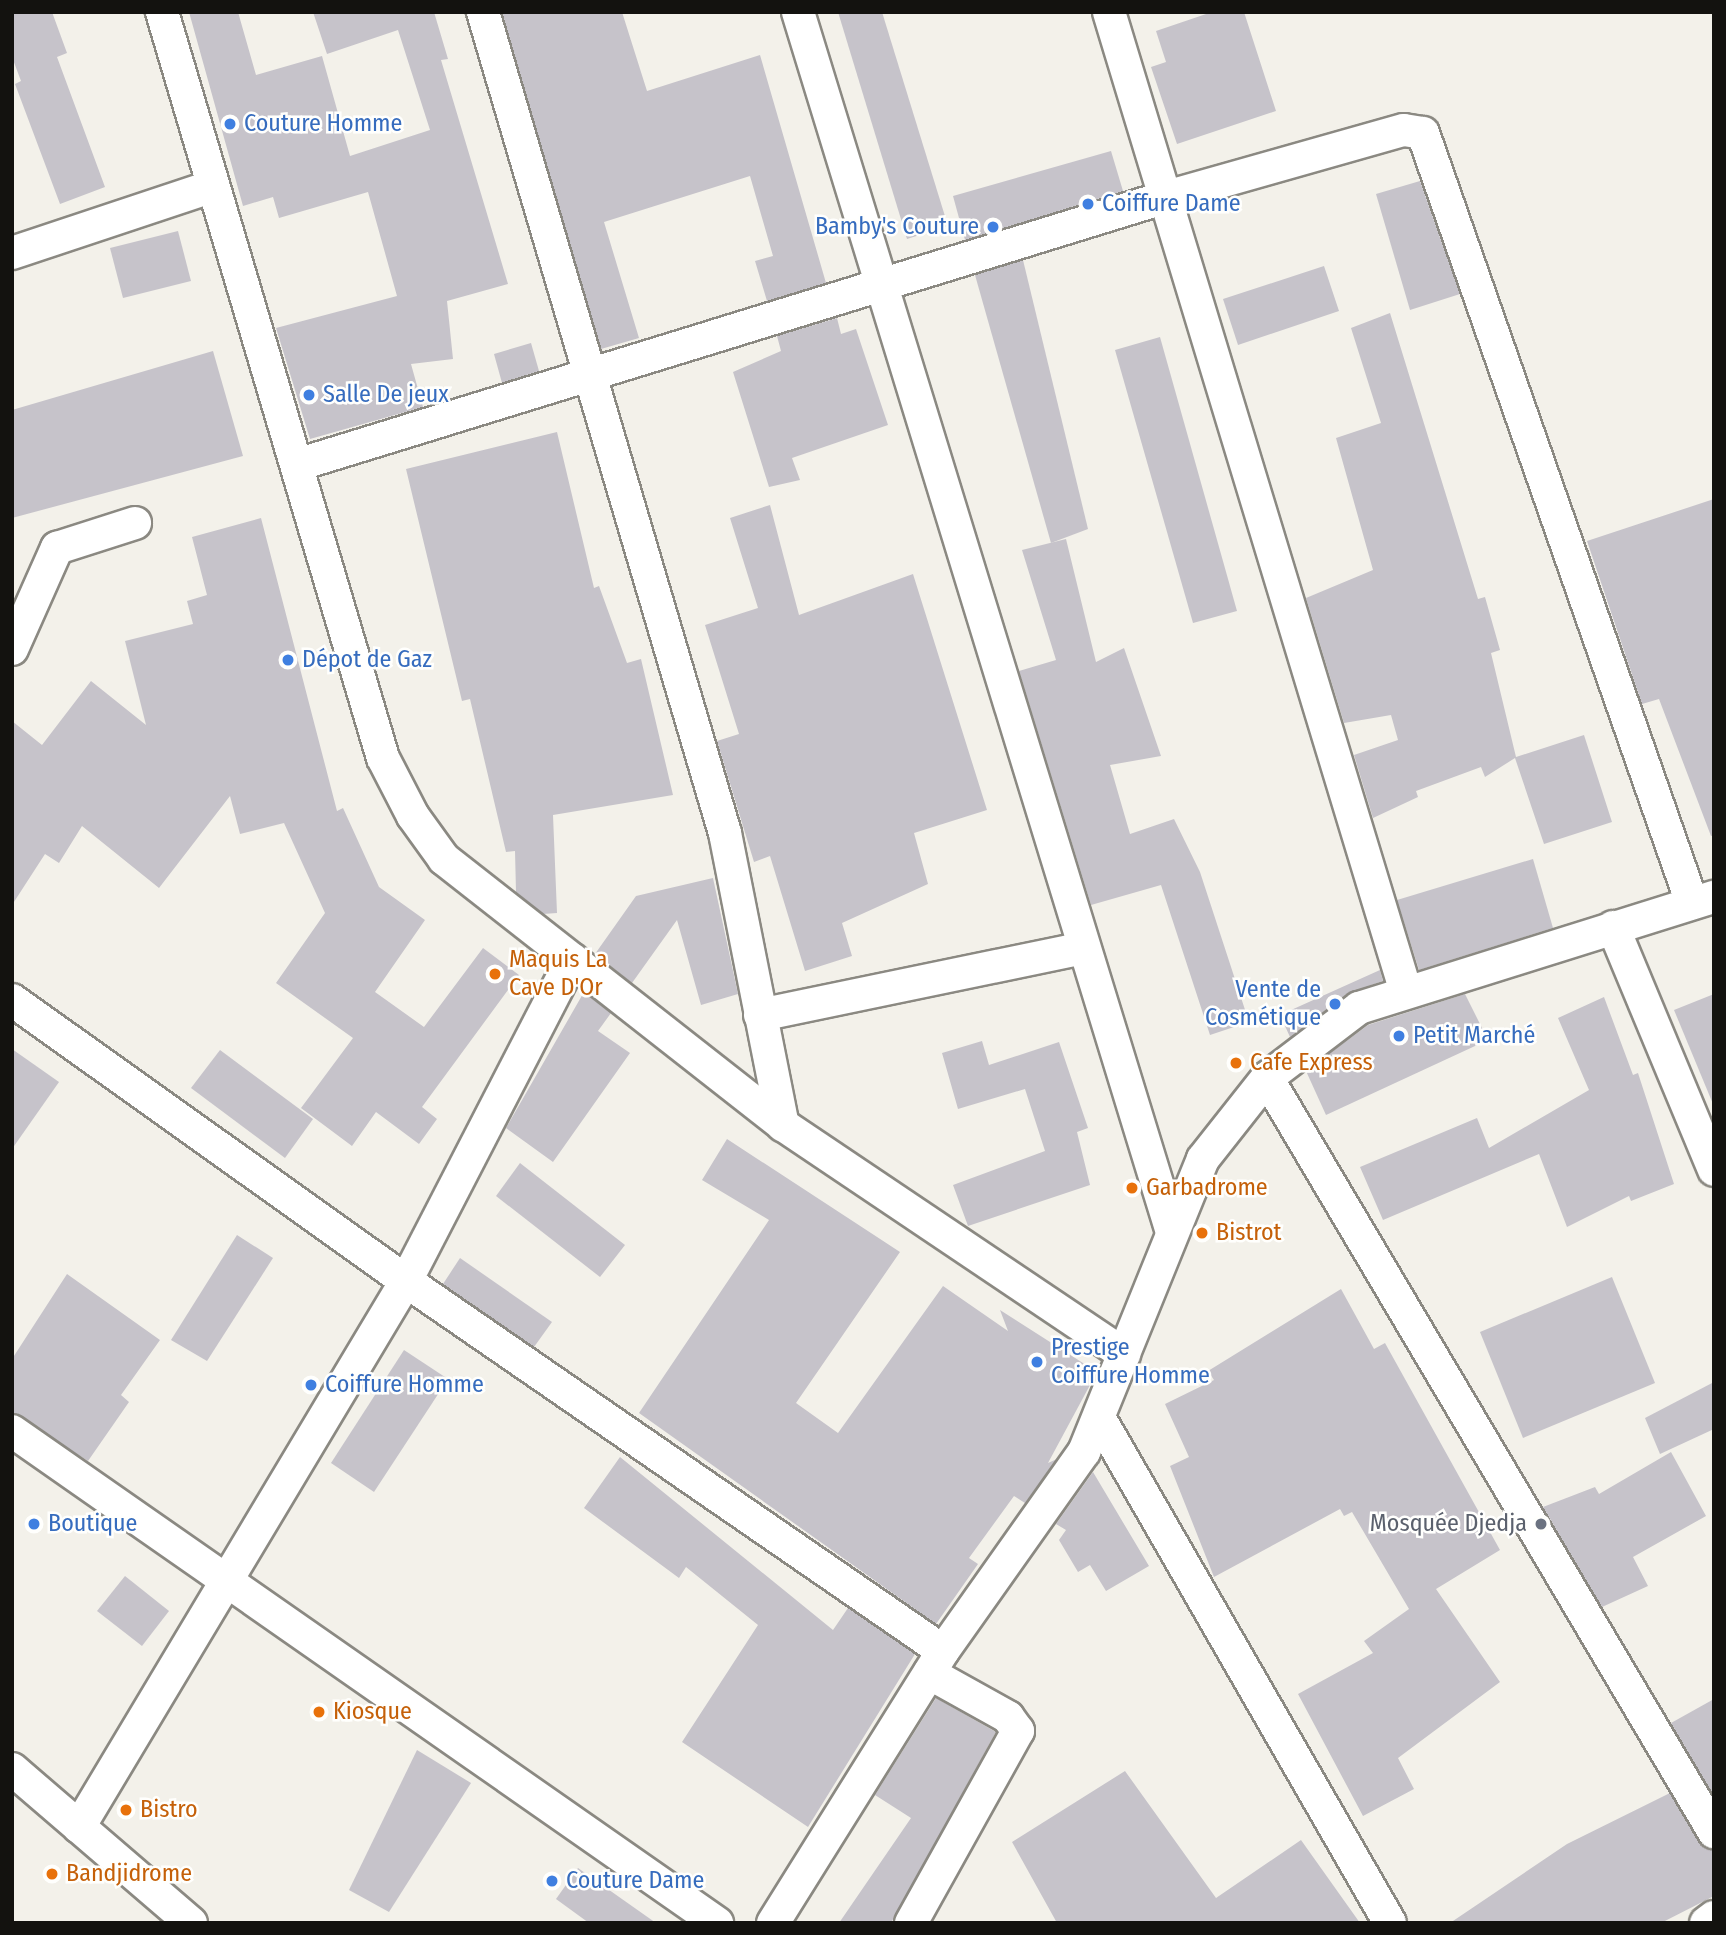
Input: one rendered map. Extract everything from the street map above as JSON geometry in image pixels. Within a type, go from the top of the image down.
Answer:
[{"type":"street","points":[[162,12],[300,464],[383,758],[412,816],[444,859],[783,1125],[1124,1354]]},
{"type":"street","points":[[483,12],[725,833],[783,1125]]},
{"type":"street","points":[[798,12],[1172,1232]]},
{"type":"street","points":[[1109,12],[1163,198],[1406,992]]},
{"type":"street","points":[[300,464],[592,379],[882,284],[1163,198],[1404,130],[1423,133],[1703,900],[1359,1008],[1267,1078],[1203,1159],[1124,1354],[1101,1421],[1066,1482],[936,1662],[773,1923]]},
{"type":"street","points":[[12,253],[213,186]]},
{"type":"street","points":[[12,649],[57,548],[135,523]]},
{"type":"street","points":[[1613,927],[1714,1170]]},
{"type":"street","points":[[760,1016],[1083,948]]},
{"type":"street","points":[[79,1827],[232,1581],[406,1281],[572,960]]},
{"type":"street","points":[[12,1000],[936,1662],[1008,1717],[1018,1731],[911,1923]]},
{"type":"street","points":[[1267,1078],[1714,1832]]},
{"type":"street","points":[[1101,1421],[1390,1923]]},
{"type":"street","points":[[12,1430],[232,1581],[717,1923]]},
{"type":"street","points":[[12,1769],[191,1923]]},
{"type":"street","points":[[1706,1923],[1714,1917]]},
{"type":"building","points":[[12,12],[52,12],[67,53],[57,57],[105,187],[60,204],[15,84],[21,81],[12,57]]},
{"type":"building","points":[[189,12],[238,12],[256,75],[322,56],[350,156],[430,130],[398,30],[327,54],[313,12],[434,12],[448,59],[441,60],[508,284],[447,301],[453,359],[411,364],[423,407],[310,439],[276,328],[397,296],[368,192],[279,218],[273,197],[243,206]]},
{"type":"building","points":[[502,12],[622,12],[647,91],[760,55],[826,283],[767,301],[755,261],[773,256],[750,176],[604,222],[639,338],[601,349]]},
{"type":"building","points":[[838,12],[882,12],[948,226],[907,239]]},
{"type":"building","points":[[1212,12],[1244,12],[1276,111],[1177,144],[1151,67],[1166,62],[1156,31]]},
{"type":"building","points":[[1111,151],[1123,191],[965,240],[953,196]]},
{"type":"building","points":[[1420,181],[1460,294],[1410,310],[1376,194]]},
{"type":"building","points":[[178,231],[191,281],[123,298],[110,248]]},
{"type":"building","points":[[1023,260],[1088,529],[1051,543],[975,275]]},
{"type":"building","points":[[1324,266],[1339,311],[1238,345],[1223,299]]},
{"type":"building","points":[[1390,313],[1478,599],[1485,597],[1500,650],[1491,653],[1516,757],[1584,735],[1612,822],[1544,844],[1515,758],[1485,777],[1481,767],[1416,791],[1418,797],[1373,818],[1354,755],[1398,740],[1391,715],[1344,723],[1306,598],[1373,570],[1336,438],[1381,423],[1351,328]]},
{"type":"building","points":[[837,318],[841,334],[856,329],[888,425],[792,458],[800,480],[769,487],[733,372],[781,351],[777,336]]},
{"type":"building","points":[[1160,337],[1237,611],[1193,623],[1115,350]]},
{"type":"building","points":[[531,343],[539,371],[502,383],[494,354]]},
{"type":"building","points":[[213,351],[243,456],[12,518],[12,410]]},
{"type":"building","points":[[557,432],[594,588],[599,586],[627,663],[641,659],[673,795],[553,815],[557,913],[543,914],[516,892],[515,851],[506,852],[470,699],[462,701],[406,469]]},
{"type":"building","points":[[1714,499],[1714,835],[1711,836],[1659,699],[1642,704],[1587,541]]},
{"type":"building","points":[[770,505],[799,615],[913,574],[987,810],[914,833],[928,884],[842,923],[852,956],[805,971],[770,856],[754,862],[717,741],[739,734],[705,625],[758,608],[730,518]]},
{"type":"building","points":[[261,518],[337,811],[343,808],[379,887],[425,920],[375,992],[424,1027],[483,948],[519,975],[422,1107],[437,1119],[419,1144],[376,1112],[352,1146],[301,1108],[353,1038],[276,983],[325,913],[284,823],[240,834],[230,796],[159,888],[82,826],[59,863],[45,854],[12,905],[12,721],[42,745],[91,681],[146,725],[125,641],[193,624],[187,601],[207,595],[192,537]]},
{"type":"building","points":[[1066,539],[1096,662],[1124,648],[1161,756],[1110,765],[1130,834],[1174,819],[1200,872],[1249,1022],[1210,1035],[1161,885],[1091,905],[1019,671],[1056,660],[1022,550]]},
{"type":"building","points":[[1533,859],[1553,928],[1419,970],[1397,900]]},
{"type":"building","points":[[713,878],[738,994],[701,1005],[677,920],[632,983],[595,954],[636,896]]},
{"type":"building","points":[[1380,970],[1383,981],[1348,993],[1290,1037],[1280,1015]]},
{"type":"building","points":[[584,992],[611,1013],[598,1031],[630,1053],[553,1162],[506,1128]]},
{"type":"building","points":[[1465,994],[1488,1040],[1326,1115],[1306,1071],[1368,1025]]},
{"type":"building","points":[[1714,994],[1714,1103],[1713,1104],[1674,1010]]},
{"type":"building","points":[[1604,997],[1633,1075],[1638,1073],[1674,1184],[1631,1201],[1629,1196],[1567,1227],[1539,1154],[1383,1220],[1360,1167],[1477,1118],[1489,1148],[1589,1090],[1558,1018]]},
{"type":"building","points":[[982,1041],[989,1065],[1059,1042],[1088,1128],[1077,1132],[1090,1185],[968,1226],[953,1185],[1045,1151],[1025,1089],[958,1109],[942,1053]]},
{"type":"building","points":[[12,1049],[59,1082],[12,1149]]},
{"type":"building","points":[[220,1050],[313,1119],[285,1158],[191,1088]]},
{"type":"building","points":[[727,1139],[900,1252],[796,1403],[838,1433],[943,1286],[1008,1331],[1000,1310],[1097,1372],[1048,1463],[1057,1459],[1025,1503],[1014,1496],[969,1558],[978,1564],[936,1624],[639,1413],[769,1220],[702,1180]]},
{"type":"building","points":[[520,1163],[625,1245],[600,1277],[496,1196]]},
{"type":"building","points":[[237,1235],[273,1258],[207,1361],[171,1340]]},
{"type":"building","points":[[460,1258],[552,1322],[534,1347],[443,1284]]},
{"type":"building","points":[[67,1274],[160,1340],[121,1395],[129,1402],[88,1461],[12,1413],[12,1359]]},
{"type":"building","points":[[1612,1277],[1655,1383],[1523,1438],[1480,1332]]},
{"type":"building","points":[[1341,1289],[1374,1349],[1385,1343],[1500,1550],[1436,1589],[1500,1682],[1398,1758],[1414,1789],[1363,1816],[1298,1694],[1373,1653],[1364,1641],[1409,1609],[1352,1512],[1344,1516],[1340,1509],[1214,1577],[1170,1466],[1189,1457],[1165,1404],[1214,1380],[1208,1371]]},
{"type":"building","points":[[404,1350],[448,1379],[374,1492],[331,1463]]},
{"type":"building","points":[[1714,1382],[1714,1429],[1660,1454],[1645,1418]]},
{"type":"building","points":[[1671,1452],[1706,1516],[1633,1557],[1648,1586],[1602,1607],[1543,1507],[1595,1487],[1599,1494]]},
{"type":"building","points":[[620,1457],[833,1630],[848,1608],[915,1654],[808,1827],[682,1742],[758,1625],[686,1567],[679,1578],[584,1508]]},
{"type":"building","points":[[1093,1472],[1149,1566],[1106,1591],[1090,1565],[1078,1572],[1059,1540],[1066,1530],[1056,1524]]},
{"type":"building","points":[[125,1576],[169,1611],[142,1646],[97,1611]]},
{"type":"building","points":[[936,1698],[996,1732],[891,1923],[839,1923],[911,1818],[875,1795]]},
{"type":"building","points":[[1714,1699],[1714,1796],[1671,1723]]},
{"type":"building","points":[[417,1750],[471,1783],[389,1912],[349,1890]]},
{"type":"building","points":[[1125,1771],[1216,1898],[1301,1840],[1360,1923],[1057,1923],[1012,1842]]},
{"type":"building","points":[[1670,1793],[1698,1841],[1714,1850],[1714,1896],[1661,1923],[1450,1923],[1567,1844]]},
{"type":"building","points":[[578,1868],[656,1923],[589,1923],[556,1899]]},
{"type":"place","name":"Couture Homme","points":[[230,124]]},
{"type":"place","name":"Coiffure Dame","points":[[1088,204]]},
{"type":"place","name":"Bamby's Couture","points":[[993,227]]},
{"type":"place","name":"Salle De jeux","points":[[309,395]]},
{"type":"place","name":"Dépot de Gaz","points":[[288,660]]},
{"type":"place","name":"Maquis La Cave D'Or","points":[[495,974]]},
{"type":"place","name":"Vente de Cosmétique","points":[[1335,1004]]},
{"type":"place","name":"Petit Marché","points":[[1399,1036]]},
{"type":"place","name":"Cafe Express","points":[[1236,1063]]},
{"type":"place","name":"Garbadrome","points":[[1132,1188]]},
{"type":"place","name":"Bistrot","points":[[1202,1233]]},
{"type":"place","name":"Prestige Coiffure Homme","points":[[1037,1362]]},
{"type":"place","name":"Coiffure Homme","points":[[311,1385]]},
{"type":"place","name":"Boutique","points":[[34,1524]]},
{"type":"place","name":"Mosquée Djedja","points":[[1541,1524]]},
{"type":"place","name":"Kiosque","points":[[319,1712]]},
{"type":"place","name":"Bistro","points":[[126,1810]]},
{"type":"place","name":"Bandjidrome","points":[[52,1874]]},
{"type":"place","name":"Couture Dame","points":[[552,1881]]}]
